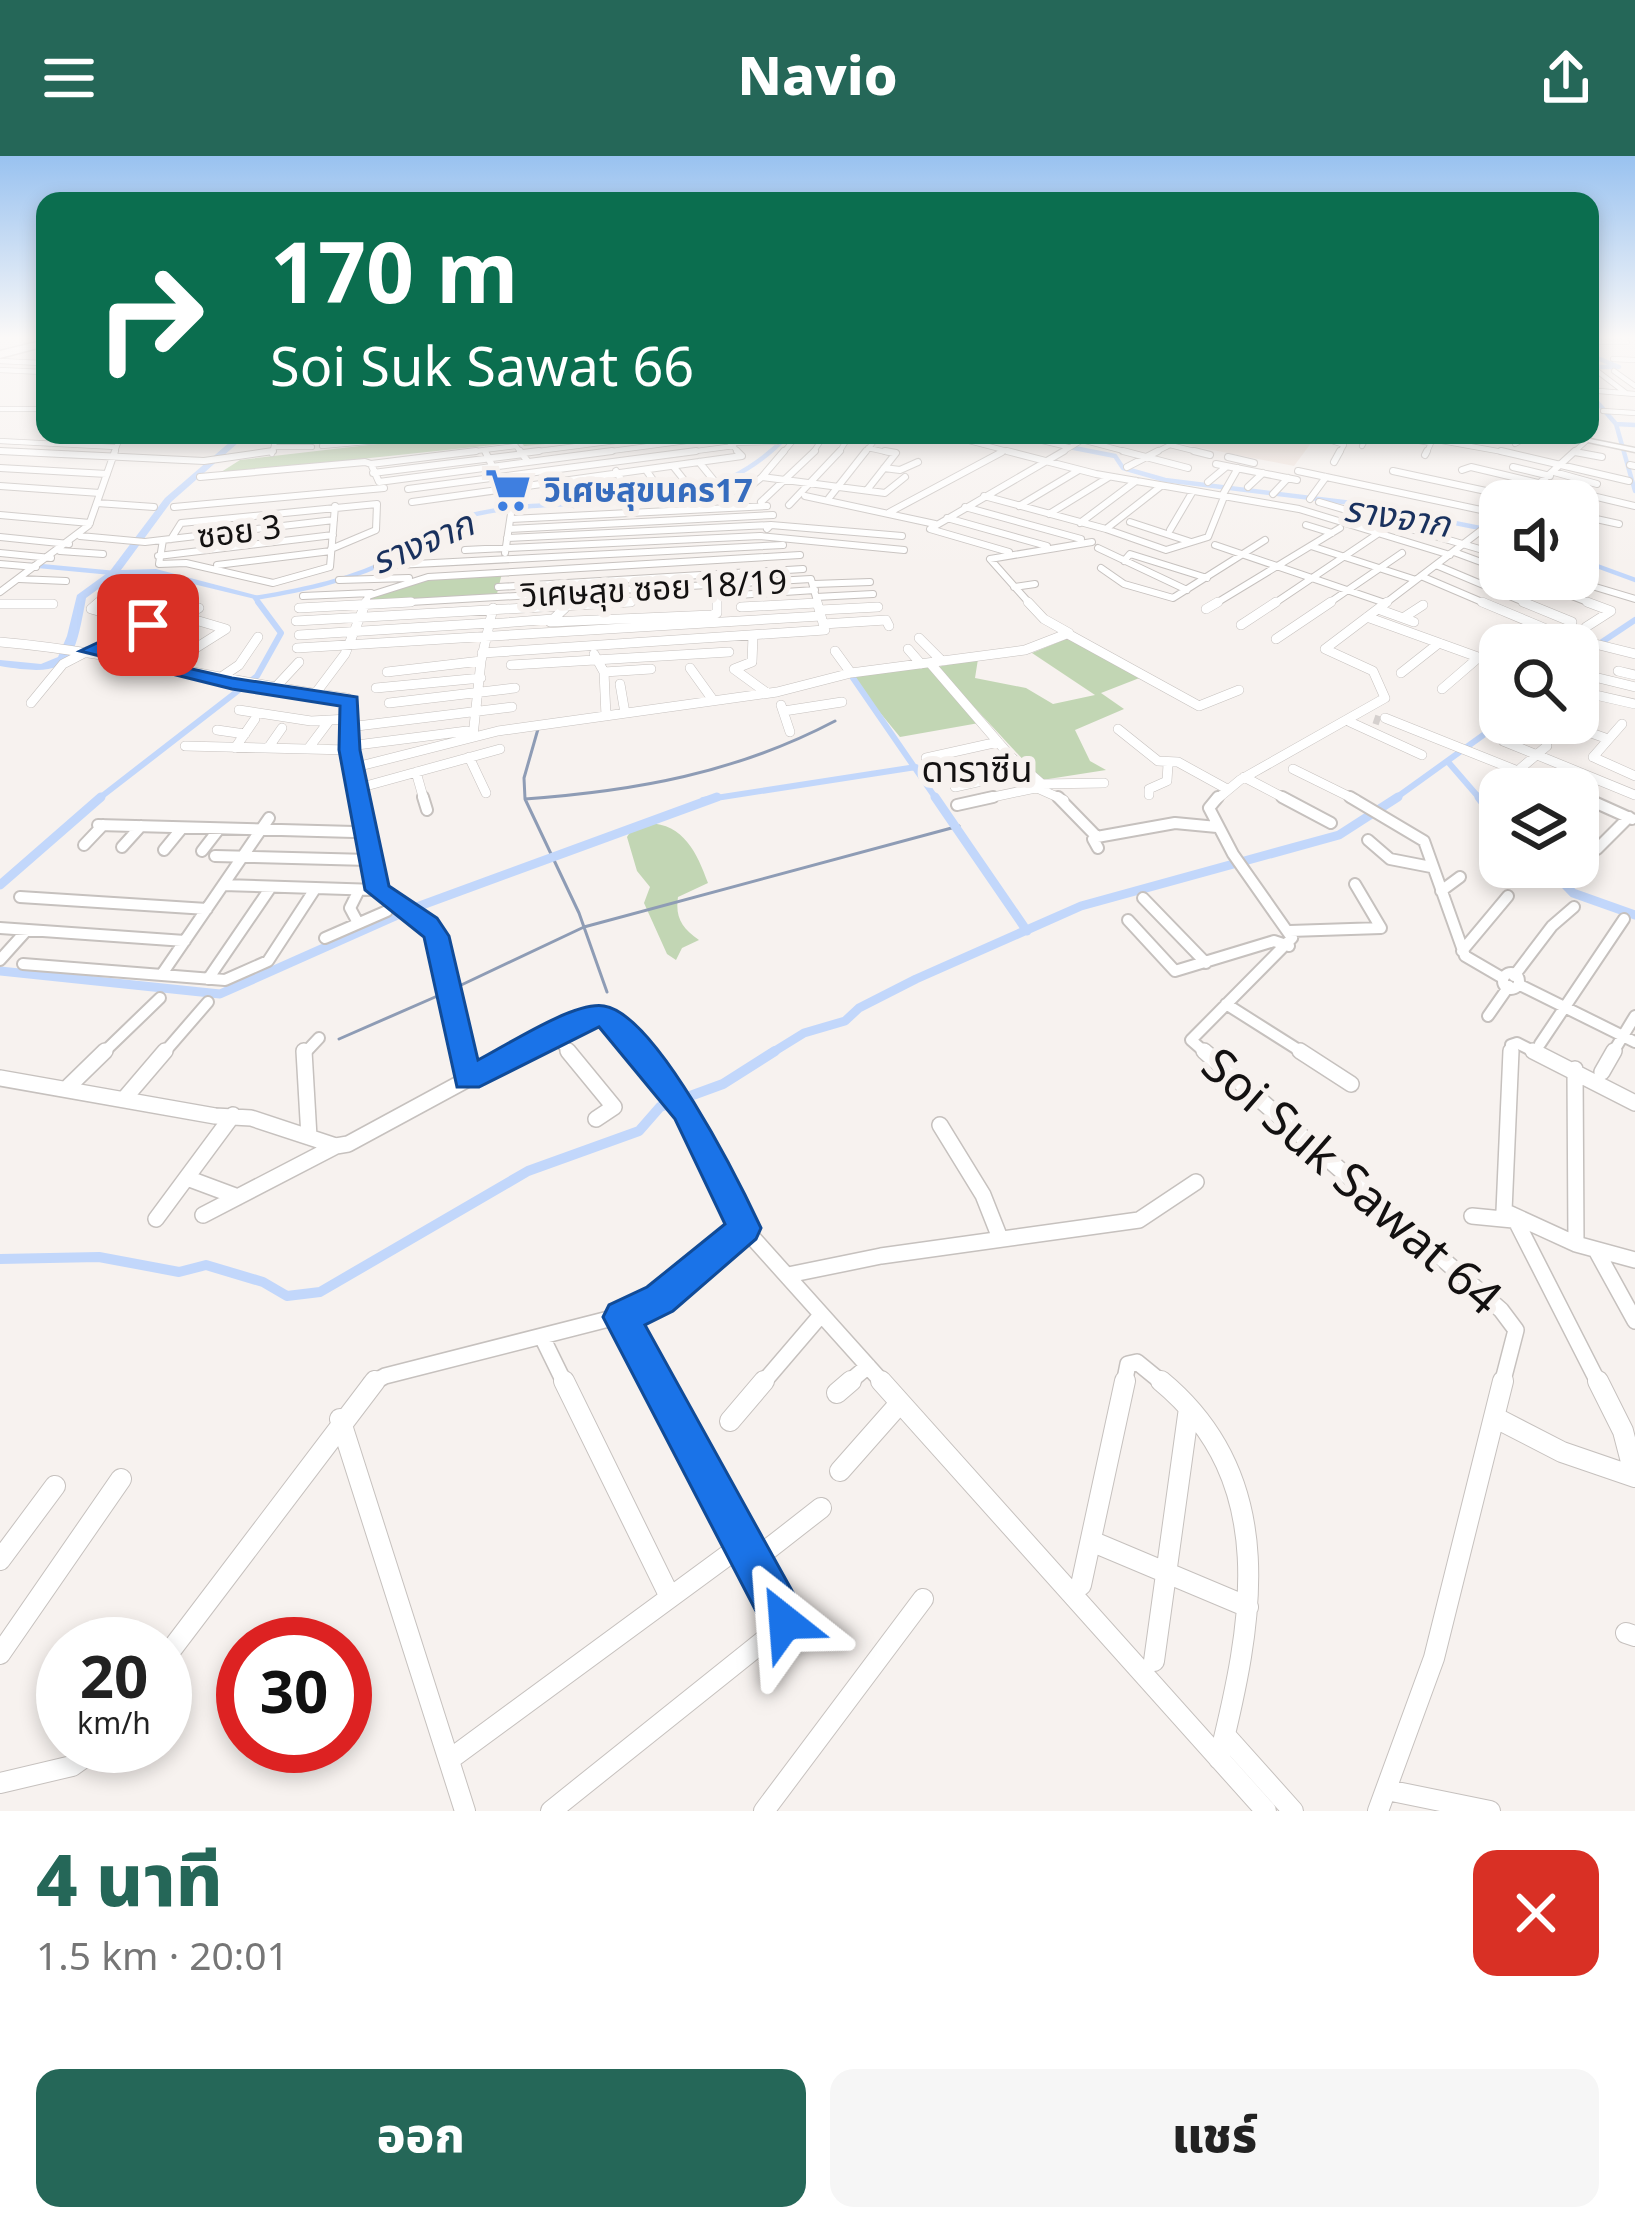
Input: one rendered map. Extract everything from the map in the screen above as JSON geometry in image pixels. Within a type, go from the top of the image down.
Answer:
[{"type":"main road","points":[[1599,441],[1632,450]]},
{"type":"street","points":[[0,441],[36,443]]},
{"type":"street","points":[[58,444],[116,447]]},
{"type":"street","points":[[0,592],[80,536],[90,523],[117,444]]},
{"type":"street","points":[[274,449],[277,444]]},
{"type":"street","points":[[322,446],[337,444]]},
{"type":"street","points":[[525,456],[592,444]]},
{"type":"street","points":[[599,444],[634,501]]},
{"type":"street","points":[[200,477],[687,444]]},
{"type":"street","points":[[173,507],[452,484],[610,463],[707,444]]},
{"type":"street","points":[[412,502],[742,456],[732,444]]},
{"type":"street","points":[[736,497],[790,444]]},
{"type":"street","points":[[710,504],[764,504],[817,444]]},
{"type":"street","points":[[789,505],[832,463],[844,444]]},
{"type":"street","points":[[829,498],[872,444]]},
{"type":"street","points":[[973,444],[1136,482],[1224,491],[1479,561]]},
{"type":"street","points":[[1069,444],[1188,468]]},
{"type":"street","points":[[1334,462],[1341,444]]},
{"type":"street","points":[[1392,450],[1395,444]]},
{"type":"street","points":[[1426,455],[1430,444]]},
{"type":"street","points":[[1471,444],[1556,470]]},
{"type":"street","points":[[1545,480],[1585,444]]},
{"type":"street","points":[[1017,554],[932,530],[935,524],[1074,445]]},
{"type":"street","points":[[1126,467],[1170,445],[1210,456],[1174,476]]},
{"type":"street","points":[[1478,445],[1469,458],[1489,448]]},
{"type":"street","points":[[0,451],[208,461],[312,447],[274,449]]},
{"type":"street","points":[[846,502],[896,453],[868,448]]},
{"type":"street","points":[[1151,471],[1190,450]]},
{"type":"street","points":[[890,512],[1003,452]]},
{"type":"street","points":[[1548,453],[1602,457]]},
{"type":"street","points":[[1399,457],[1390,474],[1454,480],[1479,487]]},
{"type":"street","points":[[372,468],[379,482],[488,458]]},
{"type":"street","points":[[474,733],[485,637],[509,531],[503,490],[488,458]]},
{"type":"street","points":[[140,465],[168,466],[183,460]]},
{"type":"street","points":[[699,462],[716,483]]},
{"type":"street","points":[[884,468],[900,470],[918,462]]},
{"type":"street","points":[[1227,462],[1249,465]]},
{"type":"street","points":[[1208,482],[1227,462]]},
{"type":"street","points":[[1216,464],[1249,465],[1274,475],[1326,477],[1479,510]]},
{"type":"street","points":[[984,496],[1166,550],[1209,536],[1224,491],[1249,465]]},
{"type":"street","points":[[1274,475],[1283,465]]},
{"type":"street","points":[[673,466],[692,490]]},
{"type":"street","points":[[1513,466],[1630,479]]},
{"type":"street","points":[[1545,466],[1585,480]]},
{"type":"street","points":[[1462,470],[1472,467],[1525,480]]},
{"type":"street","points":[[0,468],[107,474]]},
{"type":"street","points":[[646,470],[665,496]]},
{"type":"street","points":[[1019,506],[1079,470]]},
{"type":"street","points":[[1027,472],[1042,476]]},
{"type":"street","points":[[1248,487],[1263,473]]},
{"type":"street","points":[[1399,491],[1410,475]]},
{"type":"street","points":[[1273,494],[1294,476]]},
{"type":"street","points":[[761,477],[888,492],[905,477]]},
{"type":"street","points":[[1049,514],[1110,477]]},
{"type":"street","points":[[1315,498],[1326,477]]},
{"type":"street","points":[[590,478],[604,502]]},
{"type":"street","points":[[1619,493],[1630,479]]},
{"type":"street","points":[[562,482],[574,504]]},
{"type":"street","points":[[1035,526],[1079,522],[1136,482]]},
{"type":"street","points":[[535,485],[544,504]]},
{"type":"street","points":[[1359,497],[1370,485]]},
{"type":"street","points":[[0,486],[142,499]]},
{"type":"street","points":[[1106,529],[1162,486]]},
{"type":"street","points":[[408,488],[416,514]]},
{"type":"street","points":[[1170,530],[1193,491]]},
{"type":"street","points":[[283,505],[288,494]]},
{"type":"street","points":[[472,494],[478,511]]},
{"type":"street","points":[[805,496],[935,524]]},
{"type":"street","points":[[1298,496],[1479,547]]},
{"type":"street","points":[[99,497],[154,507]]},
{"type":"street","points":[[1134,497],[1144,500]]},
{"type":"street","points":[[509,531],[584,551],[722,498]]},
{"type":"street","points":[[1599,498],[1635,506]]},
{"type":"street","points":[[204,567],[331,550],[377,529],[377,504],[335,506],[182,524],[175,526],[158,556],[159,564],[204,567],[273,583],[328,568],[331,550],[335,506]]},
{"type":"street","points":[[1456,519],[1461,505]]},
{"type":"street","points":[[965,507],[1090,543],[1187,590]]},
{"type":"street","points":[[1364,515],[1376,508]]},
{"type":"street","points":[[1394,524],[1410,514]]},
{"type":"street","points":[[0,515],[90,523]]},
{"type":"street","points":[[947,518],[1047,546]]},
{"type":"street","name":"ซอย 3","points":[[80,536],[145,542],[334,520]]},
{"type":"street","points":[[655,527],[772,520],[902,536]]},
{"type":"street","points":[[748,547],[772,520]]},
{"type":"street","points":[[1599,520],[1619,524]]},
{"type":"street","points":[[581,587],[587,521]]},
{"type":"street","points":[[465,550],[509,531],[587,521],[655,527],[748,547],[801,540]]},
{"type":"street","points":[[377,566],[418,565],[509,531],[587,521],[904,550]]},
{"type":"street","points":[[1130,523],[1192,543]]},
{"type":"street","points":[[1429,534],[1444,524]]},
{"type":"street","points":[[1206,609],[1336,531],[1306,525]]},
{"type":"street","points":[[651,617],[657,564],[655,527]]},
{"type":"street","points":[[1240,625],[1379,533]]},
{"type":"street","points":[[1375,716],[1385,698],[1376,674],[1325,649],[1479,533]]},
{"type":"street","points":[[158,556],[332,535]]},
{"type":"street","points":[[0,537],[69,544]]},
{"type":"street","points":[[1101,568],[1124,584],[1165,597],[1187,590],[1265,540]]},
{"type":"street","points":[[1090,543],[989,559],[1044,619],[1199,706],[1239,690]]},
{"type":"street","points":[[1215,545],[1348,590],[1409,620],[1423,605]]},
{"type":"street","points":[[1311,546],[1419,578],[1595,645],[1635,654]]},
{"type":"street","points":[[60,551],[103,554]]},
{"type":"street","points":[[0,553],[42,564]]},
{"type":"street","points":[[1276,639],[1402,553]]},
{"type":"street","points":[[1124,561],[1130,554],[1147,556],[1207,578]]},
{"type":"street","points":[[339,580],[800,556]]},
{"type":"street","points":[[772,558],[788,632]]},
{"type":"street","points":[[0,567],[42,564]]},
{"type":"street","points":[[412,578],[418,565]]},
{"type":"street","points":[[1436,565],[1572,622]]},
{"type":"street","points":[[0,567],[23,576],[66,581]]},
{"type":"street","points":[[776,576],[803,569]]},
{"type":"street","name":"วิเศษสุข ซอย 18/19","points":[[299,608],[776,576],[819,607]]},
{"type":"street","points":[[303,596],[372,593],[428,577]]},
{"type":"street","points":[[387,672],[592,644],[788,632],[819,607],[869,582]]},
{"type":"street","points":[[130,619],[180,584]]},
{"type":"street","points":[[1014,586],[1035,584]]},
{"type":"street","points":[[1599,587],[1623,599],[1635,599]]},
{"type":"street","points":[[297,648],[485,637],[717,613],[717,590]]},
{"type":"street","points":[[31,703],[63,664],[148,625],[92,609],[111,591]]},
{"type":"street","points":[[738,595],[781,592],[856,626],[886,620],[889,626]]},
{"type":"street","points":[[315,694],[348,645],[372,593]]},
{"type":"street","points":[[686,616],[687,593]]},
{"type":"street","points":[[566,607],[550,622],[590,625],[786,618],[873,594]]},
{"type":"street","points":[[1552,609],[1567,600]]},
{"type":"street","points":[[1585,600],[1611,610],[1590,624]]},
{"type":"street","points":[[296,621],[631,602]]},
{"type":"street","points":[[0,604],[52,604]]},
{"type":"street","points":[[741,607],[878,607]]},
{"type":"street","points":[[108,655],[199,608]]},
{"type":"street","points":[[164,668],[226,628],[182,616]]},
{"type":"street","points":[[1366,616],[1478,658],[1442,689]]},
{"type":"street","points":[[298,635],[553,619]]},
{"type":"street","points":[[590,625],[594,658],[604,672],[606,716]]},
{"type":"street","points":[[0,639],[11,629]]},
{"type":"street","points":[[143,663],[193,634]]},
{"type":"street","points":[[185,746],[219,752],[349,748],[474,733],[772,693],[851,674],[1033,649],[1067,634]]},
{"type":"street","points":[[753,635],[752,662],[734,669],[772,693],[790,732]]},
{"type":"street","points":[[217,680],[239,665],[258,637]]},
{"type":"street","points":[[449,653],[454,638]]},
{"type":"street","points":[[919,638],[931,663],[1011,757],[1040,786],[1064,800],[1097,842],[1175,823],[1217,827]]},
{"type":"street","points":[[0,639],[85,650],[267,689],[347,698],[355,789],[377,890]]},
{"type":"street","points":[[414,657],[418,640]]},
{"type":"street","points":[[378,659],[383,643]]},
{"type":"street","points":[[1401,674],[1439,644]]},
{"type":"street","points":[[908,649],[931,663]]},
{"type":"street","points":[[835,651],[851,674]]},
{"type":"street","points":[[511,664],[729,652]]},
{"type":"street","points":[[267,689],[299,662]]},
{"type":"street","points":[[690,668],[713,700]]},
{"type":"street","points":[[604,672],[651,670]]},
{"type":"street","points":[[1618,671],[1635,675]]},
{"type":"street","points":[[376,688],[481,677]]},
{"type":"street","points":[[1599,678],[1635,687]]},
{"type":"street","points":[[620,684],[625,713]]},
{"type":"street","points":[[388,703],[515,688]]},
{"type":"street","points":[[1599,696],[1635,704]]},
{"type":"street","points":[[784,711],[842,702]]},
{"type":"street","points":[[239,710],[349,723],[512,707]]},
{"type":"street","points":[[1289,939],[1209,808],[1227,789],[1244,777],[1285,764],[1350,722],[1375,716],[1503,768]]},
{"type":"street","points":[[235,748],[255,719]]},
{"type":"street","points":[[308,749],[329,721]]},
{"type":"street","points":[[1350,722],[1422,754]]},
{"type":"street","points":[[1606,799],[1632,778],[1594,758],[1622,724]]},
{"type":"street","points":[[268,748],[281,728]]},
{"type":"street","points":[[1118,729],[1142,750],[1168,764],[1178,762],[1227,789]]},
{"type":"street","points":[[217,730],[245,734]]},
{"type":"street","points":[[352,768],[474,733]]},
{"type":"street","points":[[1599,737],[1608,740]]},
{"type":"street","points":[[926,758],[998,742]]},
{"type":"street","points":[[1510,744],[1569,768]]},
{"type":"street","points":[[1523,768],[1547,746]]},
{"type":"street","points":[[355,789],[500,749]]},
{"type":"street","points":[[939,773],[1011,757]]},
{"type":"street","points":[[469,758],[486,793]]},
{"type":"street","points":[[1580,768],[1588,762]]},
{"type":"street","points":[[1148,795],[1149,789],[1167,781],[1168,764]]},
{"type":"street","points":[[1285,764],[1424,842],[1462,951],[1474,964],[1629,1039]]},
{"type":"street","points":[[955,787],[1027,771]]},
{"type":"street","points":[[416,772],[427,810]]},
{"type":"street","points":[[1244,777],[1331,823]]},
{"type":"street","points":[[1599,781],[1635,795]]},
{"type":"street","points":[[957,805],[1040,786],[1104,783]]},
{"type":"street","points":[[1599,807],[1632,819],[1599,847]]},
{"type":"street","points":[[163,974],[265,824]]},
{"type":"street","points":[[85,844],[100,825],[220,829],[265,824],[354,832]]},
{"type":"street","points":[[122,848],[141,826]]},
{"type":"street","points":[[164,850],[182,828]]},
{"type":"street","points":[[220,829],[208,854],[370,860]]},
{"type":"street","points":[[1368,840],[1390,859],[1430,861]]},
{"type":"street","points":[[1441,891],[1460,877]]},
{"type":"street","points":[[1128,920],[1175,971],[1274,941],[1381,928],[1355,884]]},
{"type":"street","points":[[224,885],[377,890],[428,924],[436,936],[468,1079]]},
{"type":"street","points":[[208,980],[271,887]]},
{"type":"street","points":[[22,964],[208,980],[241,976],[268,961],[315,889]]},
{"type":"street","points":[[358,923],[350,908],[359,890]]},
{"type":"street","points":[[1462,951],[1508,896]]},
{"type":"street","points":[[20,897],[207,909]]},
{"type":"street","points":[[1143,898],[1206,963]]},
{"type":"street","points":[[1488,1016],[1552,926],[1574,907]]},
{"type":"street","points":[[325,938],[387,911]]},
{"type":"street","points":[[1540,1044],[1624,919]]},
{"type":"street","points":[[0,928],[185,941]]},
{"type":"street","points":[[0,960],[27,930]]},
{"type":"street","name":"Soi Suk Sawat 64","points":[[1289,939],[1191,1037],[1196,1047],[1513,1322],[1516,1341],[1434,1658],[1382,1801]]},
{"type":"street","points":[[67,1088],[160,998]]},
{"type":"street","points":[[124,1099],[208,1002]]},
{"type":"street","points":[[1226,1004],[1352,1084]]},
{"type":"street","points":[[1602,1072],[1629,1039],[1635,1016]]},
{"type":"street","points":[[203,1215],[336,1146],[349,1144],[585,1018],[608,1017],[686,1111],[744,1228],[1266,1811]]},
{"type":"street","points":[[554,1034],[614,1107],[596,1118]]},
{"type":"street","points":[[309,1137],[304,1050],[319,1038]]},
{"type":"street","points":[[1494,1418],[1562,1452],[1635,1477],[1623,1431],[1515,1219],[1503,1208],[1511,1045],[1517,1043],[1575,1069],[1635,1102]]},
{"type":"street","points":[[1575,1069],[1576,1244]]},
{"type":"street","points":[[0,1078],[233,1115],[336,1146]]},
{"type":"street","points":[[156,1219],[233,1115]]},
{"type":"street","points":[[940,1125],[983,1195],[1000,1238]]},
{"type":"street","points":[[187,1178],[238,1197]]},
{"type":"street","points":[[788,1275],[1000,1238],[1139,1220],[1196,1182]]},
{"type":"street","points":[[1472,1216],[1515,1219],[1598,1252],[1635,1259]]},
{"type":"street","points":[[192,1621],[340,1419],[376,1379],[621,1317],[660,1299],[744,1228]]},
{"type":"street","points":[[1598,1252],[1635,1321]]},
{"type":"street","points":[[730,1421],[821,1315]]},
{"type":"street","points":[[551,1811],[781,1630],[785,1622],[621,1317]]},
{"type":"street","points":[[542,1337],[670,1597]]},
{"type":"street","points":[[1082,1585],[1129,1364],[1139,1364],[1189,1408],[1226,1458],[1244,1501],[1250,1534],[1248,1607],[1219,1759]]},
{"type":"street","points":[[837,1393],[868,1366]]},
{"type":"street","points":[[840,1472],[900,1403]]},
{"type":"street","points":[[1154,1661],[1189,1408]]},
{"type":"street","points":[[340,1419],[465,1811]]},
{"type":"street","points":[[0,1654],[121,1479]]},
{"type":"street","points":[[0,1560],[56,1486]]},
{"type":"street","points":[[449,1760],[670,1597],[820,1508]]},
{"type":"street","points":[[1091,1541],[1248,1607]]},
{"type":"street","points":[[764,1811],[923,1599]]},
{"type":"street","points":[[1225,1735],[1293,1811]]},
{"type":"street","points":[[0,1784],[43,1773]]},
{"type":"street","points":[[1382,1801],[1490,1811]]},
{"type":"shaded area","points":[[1182,444],[1310,444],[1294,466]]},
{"type":"green space","points":[[378,444],[502,444],[218,474],[240,460]]},
{"type":"green space","points":[[502,573],[496,598],[366,605],[368,596],[428,577]]},
{"type":"green space","points":[[1071,637],[1142,677],[1101,693],[1124,709],[1075,730],[1090,761],[1106,770],[1042,780],[937,667],[978,659],[975,678],[1026,688],[1053,704],[1095,695],[1032,653]]},
{"type":"green space","points":[[928,665],[979,723],[900,737],[850,676]]},
{"type":"green space","points":[[648,823],[680,835],[694,851],[708,883],[678,897],[681,922],[699,940],[682,948],[676,960],[667,954],[644,903],[650,887],[637,871],[627,837],[632,829]]},
{"type":"waterway","points":[[1607,413],[1616,424]]},
{"type":"waterway","points":[[1616,424],[1635,425]]},
{"type":"waterway","points":[[1616,424],[1635,491]]},
{"type":"waterway","points":[[114,573],[168,500],[233,444]]},
{"type":"waterway","name":"รางจาก","points":[[260,605],[255,598],[363,572],[468,516],[511,508],[677,496],[716,484],[753,465],[778,444]]},
{"type":"waterway","name":"รางจาก","points":[[1064,446],[1115,456],[1123,468],[1165,480],[1360,504],[1479,528]]},
{"type":"waterway","points":[[29,565],[114,573]]},
{"type":"waterway","name":"รางจาก","points":[[1599,567],[1635,580]]},
{"type":"waterway","points":[[114,573],[156,572],[255,598]]},
{"type":"waterway","points":[[0,663],[41,668],[63,659],[81,597],[114,573]]},
{"type":"waterway","points":[[97,800],[257,676],[281,633],[258,602]]},
{"type":"waterway","points":[[1599,644],[1635,620]]},
{"type":"waterway","points":[[853,678],[914,767]]},
{"type":"waterway","points":[[525,799],[606,791],[684,776],[760,754],[835,721]]},
{"type":"waterway","points":[[525,799],[524,778],[538,729]]},
{"type":"waterway","points":[[1393,800],[1479,738]]},
{"type":"waterway","points":[[1449,763],[1479,798]]},
{"type":"waterway","points":[[713,798],[914,767]]},
{"type":"waterway","points":[[914,767],[937,800]]},
{"type":"waterway","points":[[0,885],[101,797]]},
{"type":"waterway","points":[[713,798],[717,797]]},
{"type":"waterway","points":[[935,797],[1026,930]]},
{"type":"waterway","points":[[1026,930],[1081,906],[1339,835],[1398,797]]},
{"type":"waterway","points":[[414,908],[713,798]]},
{"type":"waterway","points":[[703,800],[713,798]]},
{"type":"waterway","points":[[525,799],[584,927]]},
{"type":"waterway","points":[[584,927],[959,826]]},
{"type":"waterway","points":[[1568,888],[1635,915]]},
{"type":"waterway","points":[[0,971],[220,994],[400,914]]},
{"type":"waterway","points":[[457,987],[584,927]]},
{"type":"waterway","points":[[584,927],[607,992]]},
{"type":"waterway","points":[[770,1054],[804,1033],[845,1021],[859,1008],[916,979],[1026,930]]},
{"type":"waterway","points":[[339,1039],[442,994]]},
{"type":"waterway","points":[[0,1259],[99,1257],[179,1272],[206,1265],[263,1282],[287,1296],[320,1292],[528,1171],[639,1131],[660,1107],[723,1084],[775,1051]]},
{"type":"tunnel","points":[[1374,719],[1380,721]]},
{"type":"place","name":"วิเศษสุขนคร17","points":[[508,490]]},
{"type":"district","name":"ดาราซีน","points":[[977,769]]},
{"type":"route","points":[[148,625],[89,651],[232,683],[350,701],[349,750],[377,890],[428,924],[436,936],[468,1079],[585,1018],[602,1016],[614,1022],[686,1111],[744,1228],[660,1299],[621,1317],[785,1622]]}]
